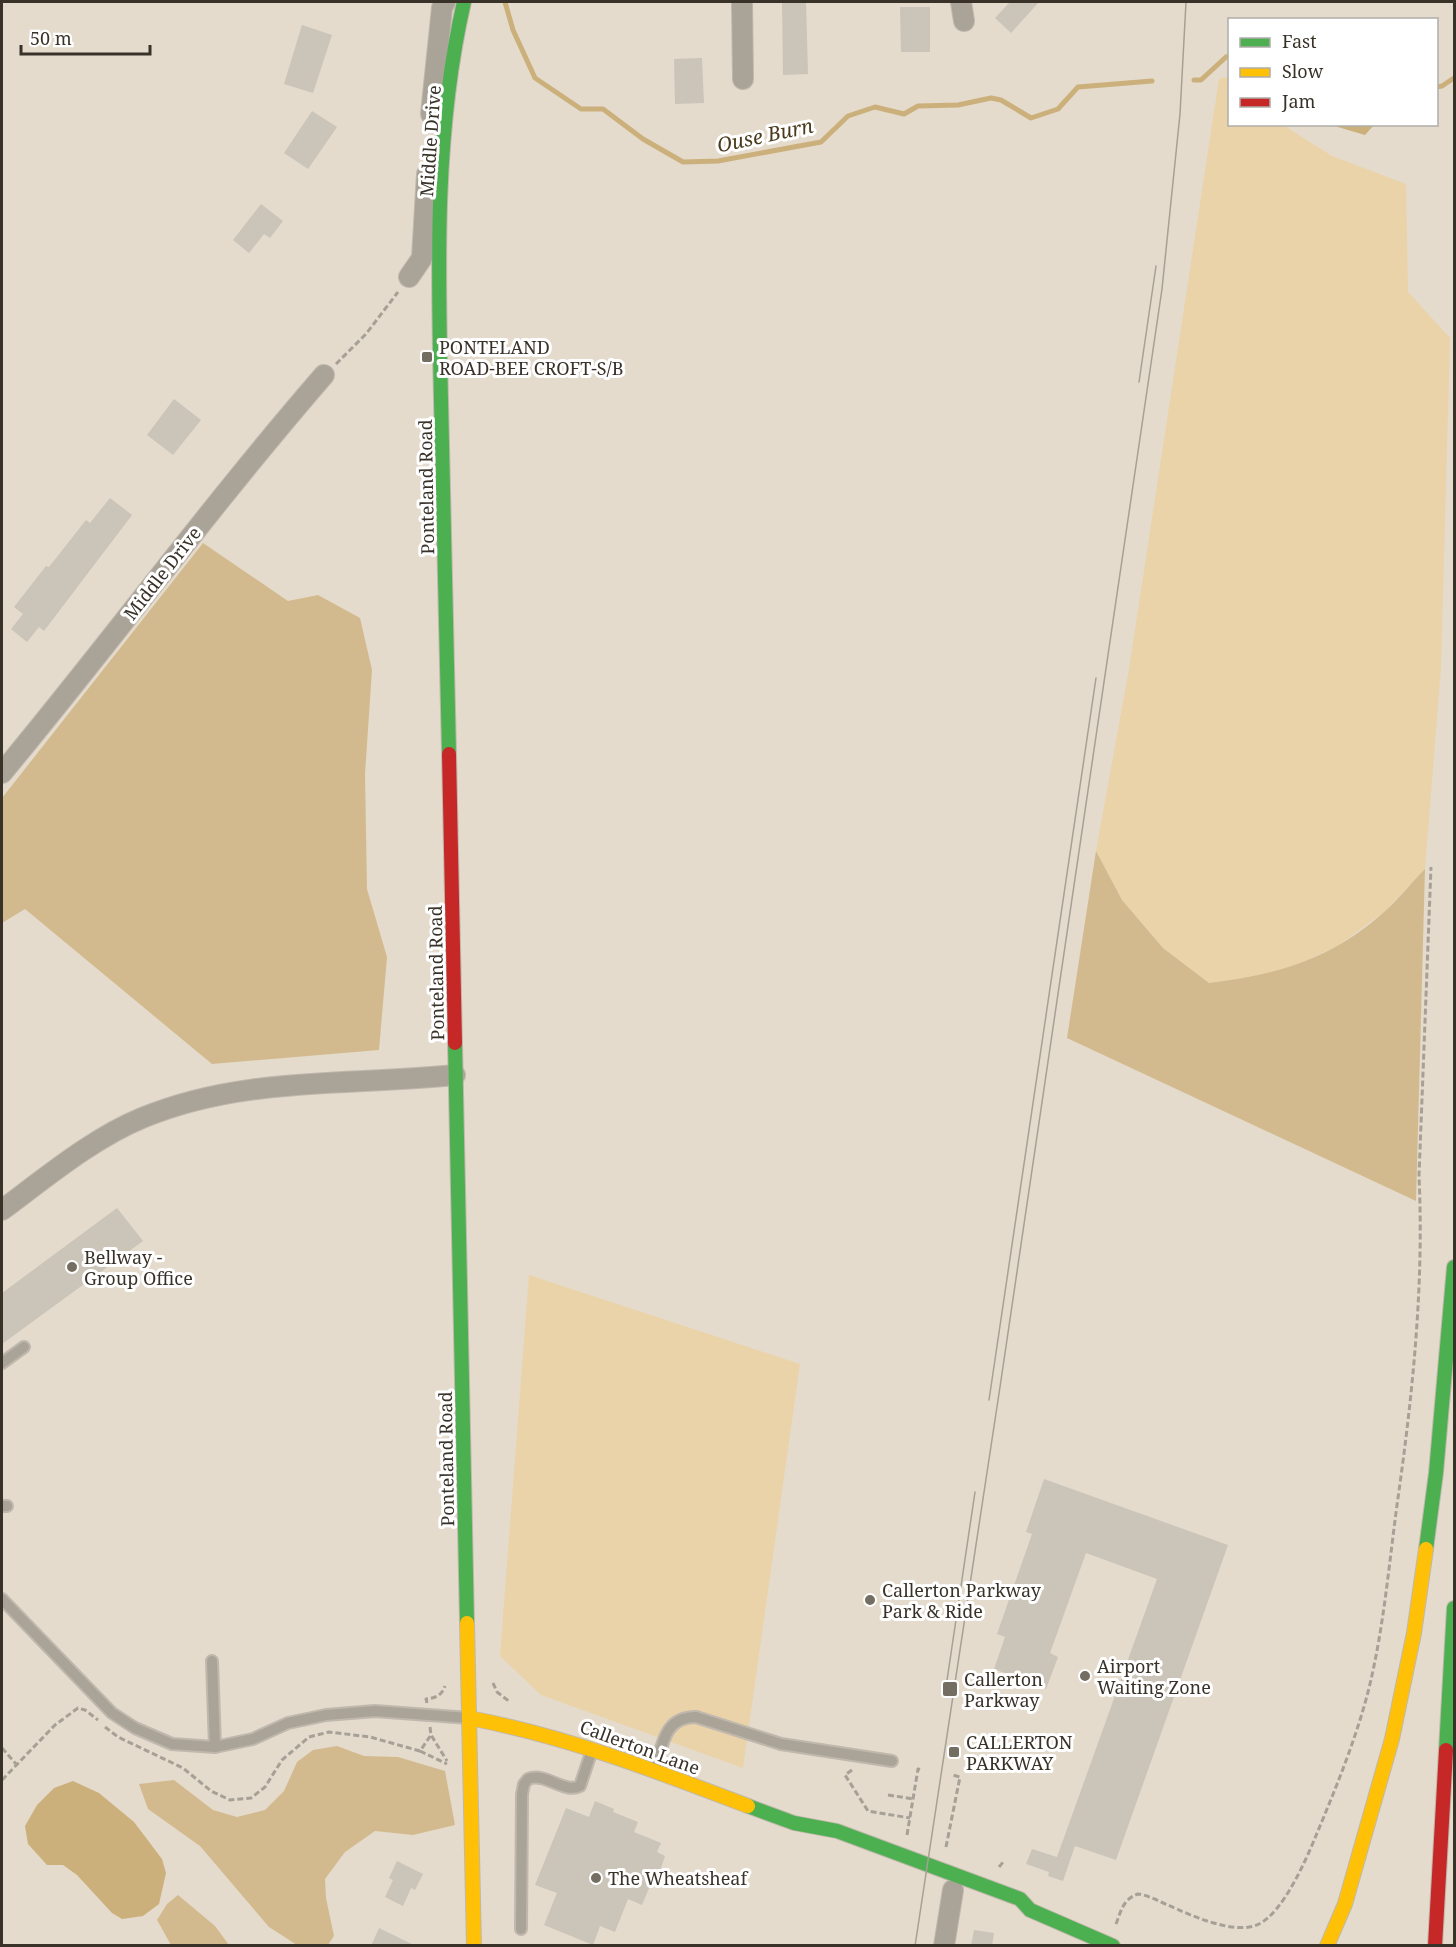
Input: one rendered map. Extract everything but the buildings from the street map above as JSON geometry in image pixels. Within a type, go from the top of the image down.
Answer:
[{"type":"main road","name":"Ponteland Road","points":[[464,2],[458,26],[443,138],[441,358],[474,1946]]},
{"type":"main road","points":[[1327,1946],[1345,1904],[1392,1739],[1414,1633],[1436,1473],[1455,1267]]},
{"type":"main road","points":[[1435,1946],[1455,1608]]},
{"type":"main road","name":"Callerton Lane","points":[[469,1718],[506,1724],[593,1747],[794,1823],[835,1845]]},
{"type":"main road","name":"Callerton Lane","points":[[794,1823],[837,1831],[1020,1899],[1030,1910],[1111,1945]]},
{"type":"main road","name":"Callerton Lane","points":[[1011,1912],[1030,1910]]},
{"type":"street","name":"Middle Drive","points":[[409,277],[422,258],[436,57],[442,8],[446,2]]},
{"type":"street","points":[[742,2],[734,42],[743,79]]},
{"type":"street","name":"Middle Drive","points":[[2,773],[67,695],[168,564],[324,375]]},
{"type":"street","points":[[2,1210],[104,1137],[140,1118],[188,1101],[258,1087],[455,1074]]},
{"type":"street","points":[[944,1946],[953,1890]]},
{"type":"lane","points":[[2,1363],[24,1347]]},
{"type":"lane","points":[[2,1599],[112,1713],[135,1728],[172,1744],[215,1747],[253,1739],[288,1723],[326,1715],[375,1711],[469,1718]]},
{"type":"lane","points":[[212,1661],[215,1747]]},
{"type":"lane","points":[[654,1770],[670,1726],[681,1718],[689,1717],[696,1717],[782,1744],[892,1761]]},
{"type":"lane","points":[[521,1929],[524,1784],[528,1779],[537,1778],[577,1788],[580,1786],[593,1747]]},
{"type":"path","points":[[324,375],[366,334],[409,277]]},
{"type":"path","points":[[1111,1945],[1123,1907],[1129,1898],[1138,1894],[1234,1928],[1252,1927],[1266,1920],[1285,1896],[1305,1862],[1358,1727],[1378,1643],[1412,1400],[1419,1300],[1421,1210],[1419,1176],[1431,867]]},
{"type":"path","points":[[426,1699],[440,1694],[446,1679]]},
{"type":"path","points":[[492,1681],[497,1692],[511,1703]]},
{"type":"path","points":[[420,1751],[449,1765],[431,1735]]},
{"type":"path","points":[[2,1748],[16,1764]]},
{"type":"path","points":[[860,1756],[858,1765],[845,1774],[868,1811],[910,1818]]},
{"type":"path","points":[[906,1839],[918,1769],[922,1770]]},
{"type":"path","points":[[945,1853],[960,1777],[953,1775]]},
{"type":"path","points":[[888,1795],[914,1799]]},
{"type":"shaded area","points":[[1228,76],[1228,126],[1285,126],[1332,156],[1406,184],[1408,292],[1450,338],[1441,668],[1425,869],[1384,912],[1339,945],[1293,967],[1247,978],[1209,983],[1163,948],[1122,900],[1096,851],[1129,669],[1219,79]]},
{"type":"shaded area","points":[[1334,126],[1373,126],[1365,135]]},
{"type":"shaded area","points":[[203,543],[288,601],[318,595],[360,618],[372,670],[365,774],[367,889],[387,957],[379,1050],[212,1064],[25,909],[2,923],[2,798]]},
{"type":"shaded area","points":[[1096,851],[1122,900],[1163,948],[1209,983],[1234,980],[1281,969],[1324,953],[1344,942],[1384,912],[1425,869],[1416,1201],[1067,1038]]},
{"type":"shaded area","points":[[529,1275],[800,1364],[743,1768],[541,1695],[500,1656]]},
{"type":"shaded area","points":[[337,1746],[364,1756],[398,1757],[445,1771],[455,1825],[413,1835],[375,1831],[345,1852],[325,1879],[326,1898],[334,1936],[328,1945],[297,1945],[269,1927],[200,1846],[148,1809],[139,1784],[174,1780],[213,1810],[237,1817],[265,1810],[284,1791],[297,1762],[313,1750]]},
{"type":"shaded area","points":[[73,1781],[99,1793],[134,1822],[162,1859],[166,1873],[159,1904],[143,1916],[122,1919],[112,1913],[77,1875],[63,1865],[47,1865],[28,1844],[25,1826],[37,1805],[54,1788]]},
{"type":"shaded area","points":[[178,1895],[215,1926],[229,1945],[171,1945],[157,1920],[167,1904]]},
{"type":"waterway","name":"Ouse Burn","points":[[505,2],[513,30],[535,78],[581,109],[603,109],[643,139],[683,162],[718,161],[821,142],[848,116],[875,107],[904,114],[918,106],[958,105],[991,98],[1001,100],[1031,118],[1058,109],[1078,87],[1152,81]]},
{"type":"waterway","name":"Ouse Burn","points":[[1194,80],[1201,80],[1228,56]]},
{"type":"waterway","name":"Ouse Burn","points":[[1438,87],[1454,78]]},
{"type":"tram line","points":[[915,1946],[1162,289],[1180,114],[1186,2]]},
{"type":"tram line","points":[[1139,382],[1156,266]]},
{"type":"tram line","points":[[989,1400],[1096,678]]},
{"type":"tram line","points":[[946,1687],[975,1492]]},
{"type":"traffic: fast","points":[[449,754],[439,250],[447,100],[464,2]]},
{"type":"traffic: fast","points":[[455,1043],[467,1623]]},
{"type":"traffic: fast","points":[[1426,1549],[1436,1473],[1454,1267]]},
{"type":"traffic: fast","points":[[1446,1750],[1454,1608]]},
{"type":"traffic: fast","points":[[748,1806],[794,1823],[837,1831],[1020,1899],[1030,1910],[1113,1946]]},
{"type":"traffic: slow","points":[[1327,1946],[1345,1904],[1392,1739],[1414,1633],[1426,1549]]},
{"type":"traffic: slow","points":[[467,1623],[474,1946]]},
{"type":"traffic: slow","points":[[469,1718],[541,1734],[576,1745],[748,1806]]},
{"type":"traffic: jam","points":[[449,754],[455,1043]]},
{"type":"traffic: jam","points":[[1435,1946],[1446,1750]]},
{"type":"place","name":"PONTELAND ROAD-BEE CROFT-S/B","points":[[427,357]]},
{"type":"place","name":"Bellway - Group Office","points":[[72,1267]]},
{"type":"place","name":"Callerton Parkway Park & Ride","points":[[870,1600]]},
{"type":"place","name":"Airport Waiting Zone","points":[[1085,1676]]},
{"type":"place","name":"Callerton Parkway","points":[[950,1689]]},
{"type":"place","name":"CALLERTON PARKWAY","points":[[954,1752]]},
{"type":"place","name":"The Wheatsheaf","points":[[596,1878]]}]
